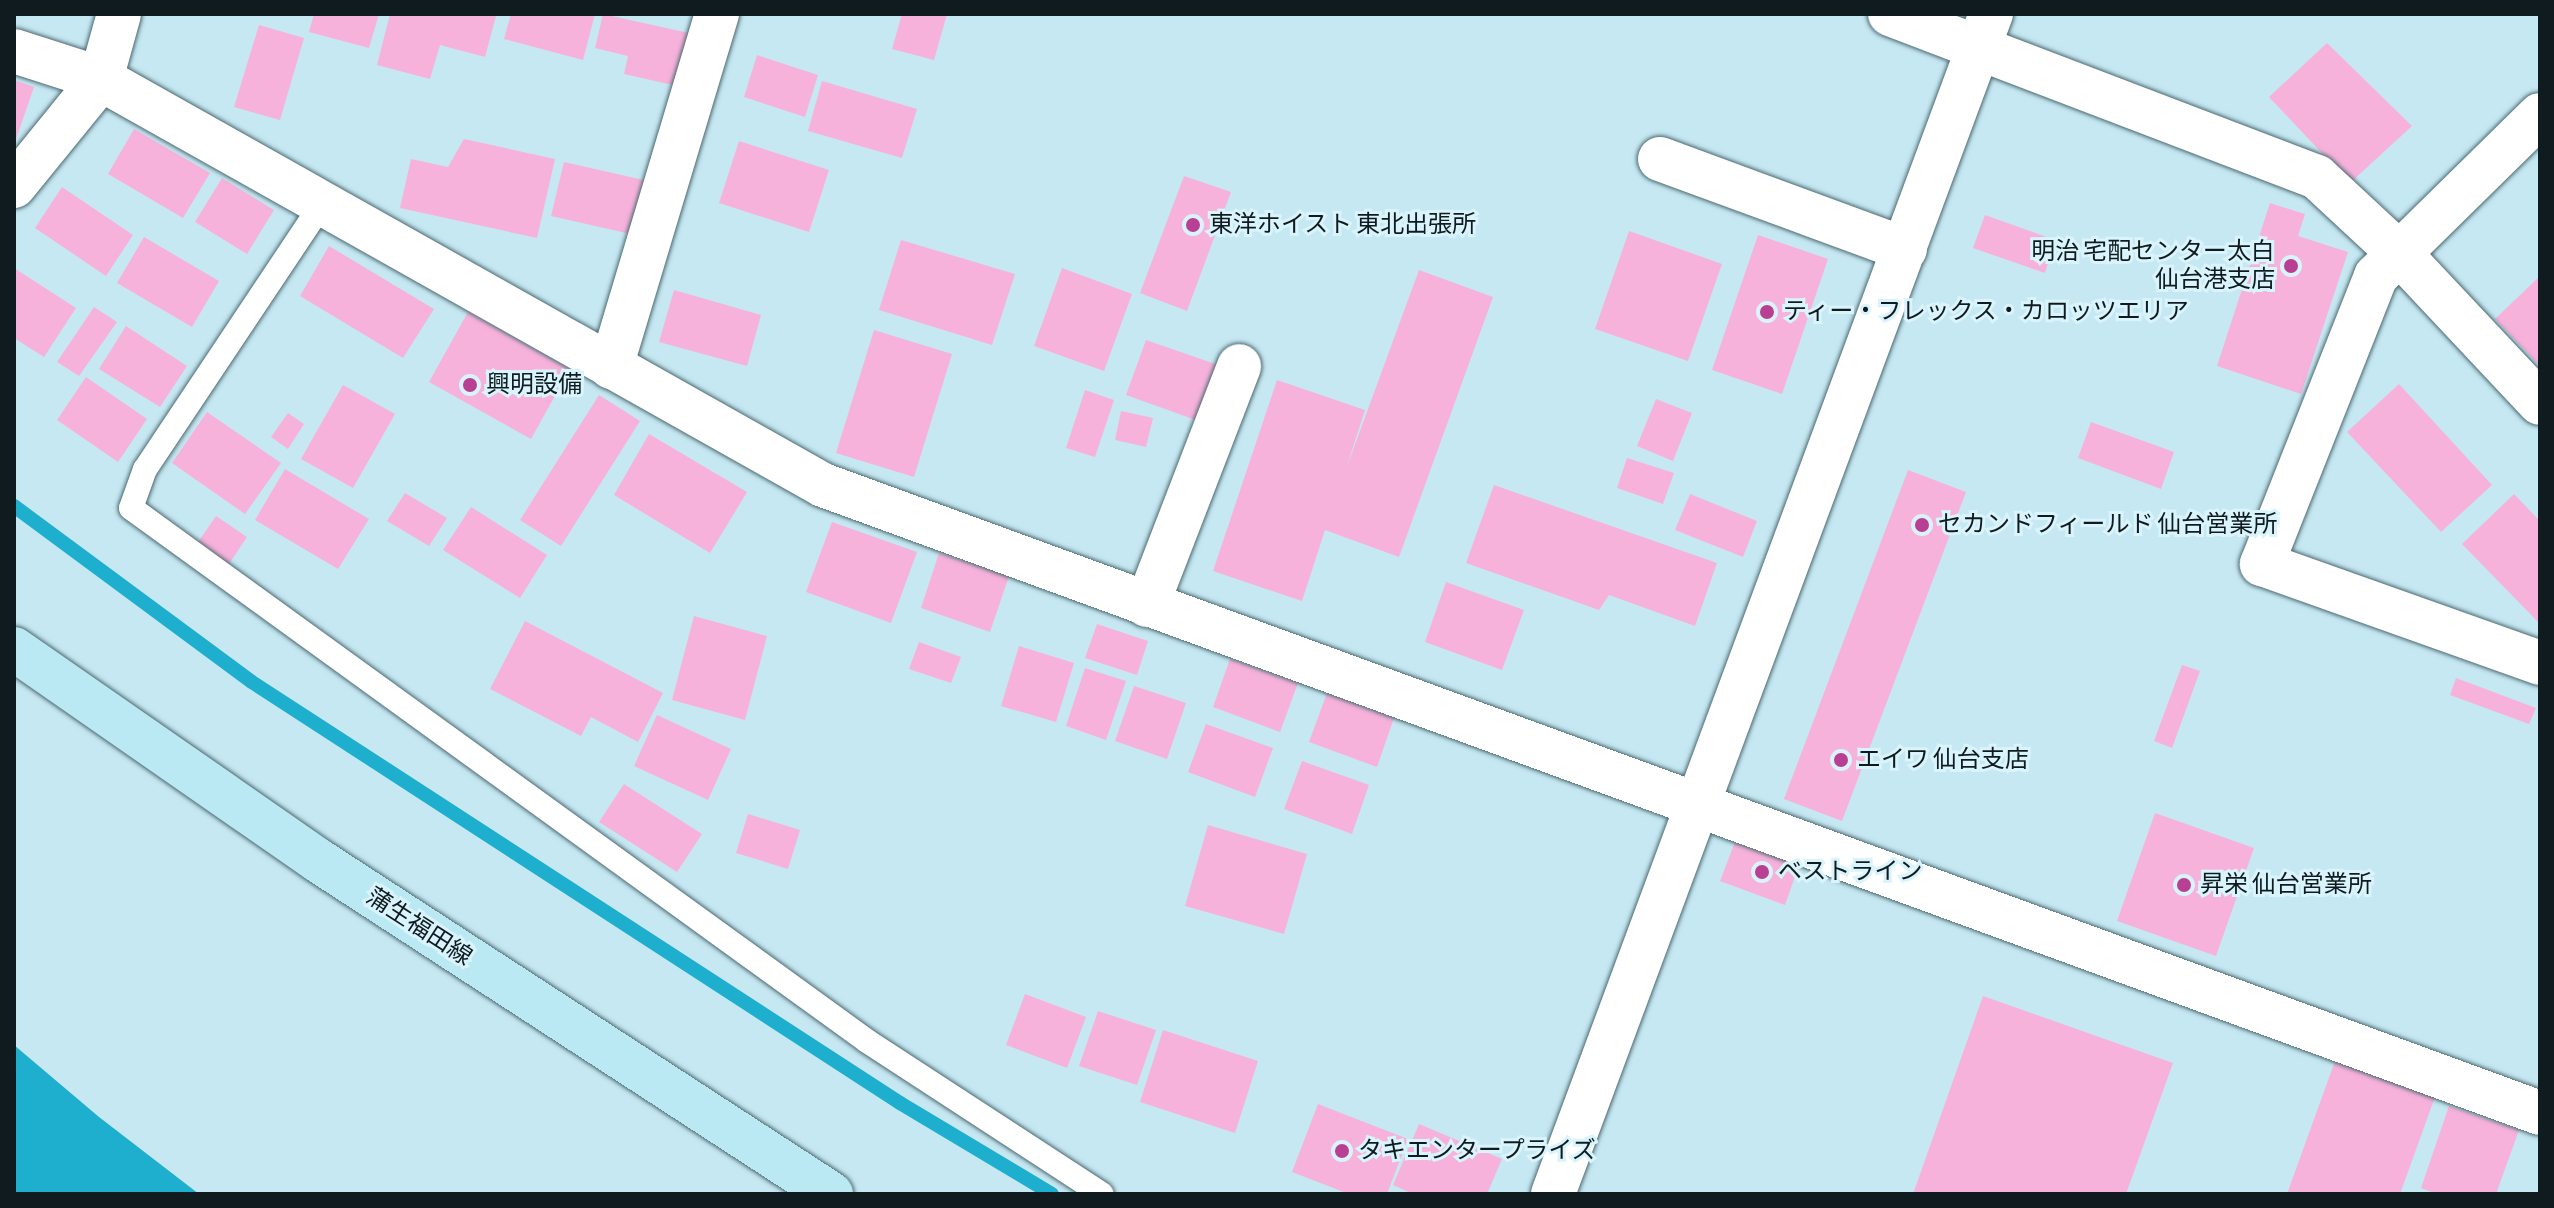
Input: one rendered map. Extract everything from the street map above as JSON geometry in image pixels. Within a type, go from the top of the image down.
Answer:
[{"type":"main road","name":"蒲生福田線","points":[[14,649],[319,861],[831,1194]]},
{"type":"street","points":[[14,186],[101,79],[119,14]]},
{"type":"street","points":[[611,367],[717,14]]},
{"type":"street","points":[[1890,14],[1985,30],[2317,177],[2400,254],[2540,403]]},
{"type":"street","points":[[1553,1194],[1985,30]]},
{"type":"street","points":[[14,51],[101,79],[823,485],[2540,1113]]},
{"type":"street","points":[[2540,115],[2376,276],[2262,564],[2540,663]]},
{"type":"street","points":[[1660,159],[1905,249]]},
{"type":"street","points":[[1147,605],[1239,366]]},
{"type":"lane","points":[[322,204],[145,469],[131,508],[867,1041],[1102,1194]]},
{"type":"water","points":[[14,1045],[99,1117],[199,1194],[14,1194]]},
{"type":"building","points":[[314,14],[379,14],[369,48],[309,32]]},
{"type":"building","points":[[390,14],[496,16],[485,57],[440,45],[430,79],[377,65]]},
{"type":"building","points":[[511,14],[595,14],[583,60],[504,39]]},
{"type":"building","points":[[603,14],[698,35],[686,88],[624,74],[628,56],[595,48]]},
{"type":"building","points":[[902,14],[947,14],[934,60],[892,49]]},
{"type":"building","points":[[259,25],[304,38],[280,120],[234,107]]},
{"type":"building","points":[[2327,43],[2412,126],[2350,183],[2269,97]]},
{"type":"building","points":[[757,55],[818,75],[805,117],[744,97]]},
{"type":"building","points":[[14,80],[34,87],[14,145]]},
{"type":"building","points":[[822,81],[917,109],[902,158],[808,131]]},
{"type":"building","points":[[134,129],[210,173],[183,218],[108,174]]},
{"type":"building","points":[[464,139],[555,159],[537,238],[400,208],[411,159],[448,167]]},
{"type":"building","points":[[739,141],[829,170],[809,232],[719,203]]},
{"type":"building","points":[[564,162],[648,181],[635,235],[551,216]]},
{"type":"building","points":[[1184,176],[1231,192],[1187,311],[1140,293]]},
{"type":"building","points":[[222,178],[274,210],[247,254],[195,222]]},
{"type":"building","points":[[62,187],[133,235],[106,276],[35,228]]},
{"type":"building","points":[[2270,203],[2305,214],[2298,236],[2348,252],[2301,394],[2217,366]]},
{"type":"building","points":[[1985,215],[2055,240],[2045,273],[1973,248]]},
{"type":"building","points":[[1629,231],[1722,264],[1688,361],[1595,329]]},
{"type":"building","points":[[1758,235],[1828,259],[1782,394],[1712,370]]},
{"type":"building","points":[[144,237],[219,281],[192,327],[117,283]]},
{"type":"building","points":[[901,240],[1015,274],[992,345],[879,310]]},
{"type":"building","points":[[329,246],[434,309],[403,358],[300,296]]},
{"type":"building","points":[[14,268],[76,308],[44,357],[14,338]]},
{"type":"building","points":[[1062,268],[1132,294],[1104,371],[1034,346]]},
{"type":"building","points":[[1419,270],[1493,297],[1399,557],[1325,530],[1302,601],[1213,571],[1277,380],[1365,410],[1346,469]]},
{"type":"building","points":[[2540,276],[2540,366],[2495,319]]},
{"type":"building","points":[[674,290],[761,315],[747,366],[659,342]]},
{"type":"building","points":[[94,307],[117,322],[79,376],[57,362]]},
{"type":"building","points":[[468,312],[570,369],[531,439],[429,382]]},
{"type":"building","points":[[126,326],[187,366],[160,407],[99,369]]},
{"type":"building","points":[[874,330],[952,354],[914,477],[836,453]]},
{"type":"building","points":[[1146,340],[1224,367],[1204,423],[1126,395]]},
{"type":"building","points":[[86,377],[147,419],[118,462],[57,420]]},
{"type":"building","points":[[2399,384],[2492,485],[2441,532],[2347,432]]},
{"type":"building","points":[[343,385],[395,414],[353,488],[301,459]]},
{"type":"building","points":[[1085,390],[1114,400],[1095,457],[1066,448]]},
{"type":"building","points":[[599,395],[640,421],[561,546],[520,520]]},
{"type":"building","points":[[1656,399],[1692,413],[1673,461],[1637,446]]},
{"type":"building","points":[[1121,411],[1153,418],[1146,447],[1115,440]]},
{"type":"building","points":[[207,412],[281,463],[245,514],[172,463]]},
{"type":"building","points":[[288,413],[304,424],[288,449],[271,437]]},
{"type":"building","points":[[2091,422],[2174,452],[2161,489],[2078,458]]},
{"type":"building","points":[[649,434],[747,492],[710,553],[614,495]]},
{"type":"building","points":[[1627,458],[1674,473],[1663,504],[1617,488]]},
{"type":"building","points":[[285,469],[369,519],[338,569],[255,520]]},
{"type":"building","points":[[1908,470],[1966,492],[1842,821],[1784,799]]},
{"type":"building","points":[[1494,485],[1717,563],[1695,626],[1609,595],[1599,610],[1466,563]]},
{"type":"building","points":[[405,493],[447,518],[429,546],[387,521]]},
{"type":"building","points":[[1690,494],[1757,521],[1743,557],[1675,530]]},
{"type":"building","points":[[2514,494],[2540,521],[2540,624],[2462,544]]},
{"type":"building","points":[[471,507],[547,555],[520,598],[443,550]]},
{"type":"building","points":[[216,516],[247,537],[227,567],[196,545]]},
{"type":"building","points":[[832,522],[917,552],[891,623],[806,592]]},
{"type":"building","points":[[939,553],[1009,576],[990,632],[921,608]]},
{"type":"building","points":[[1446,582],[1524,610],[1502,670],[1425,642]]},
{"type":"building","points":[[694,616],[767,636],[745,720],[672,700]]},
{"type":"building","points":[[525,621],[663,693],[638,742],[591,717],[581,736],[490,689]]},
{"type":"building","points":[[1097,624],[1148,641],[1137,675],[1085,658]]},
{"type":"building","points":[[919,642],[961,657],[951,683],[909,669]]},
{"type":"building","points":[[1019,646],[1074,663],[1056,722],[1001,706]]},
{"type":"building","points":[[1230,659],[1298,683],[1280,732],[1213,707]]},
{"type":"building","points":[[2182,665],[2200,671],[2172,748],[2154,741]]},
{"type":"building","points":[[1085,668],[1126,681],[1106,740],[1066,726]]},
{"type":"building","points":[[2456,678],[2536,708],[2529,724],[2450,695]]},
{"type":"building","points":[[1134,686],[1186,703],[1167,759],[1115,741]]},
{"type":"building","points":[[1327,693],[1394,718],[1377,767],[1309,742]]},
{"type":"building","points":[[657,715],[731,749],[708,800],[634,766]]},
{"type":"building","points":[[1206,724],[1273,748],[1255,797],[1188,772]]},
{"type":"building","points":[[1302,761],[1369,785],[1352,834],[1284,809]]},
{"type":"building","points":[[624,784],[702,834],[677,872],[599,822]]},
{"type":"building","points":[[2155,813],[2254,848],[2216,956],[2117,921]]},
{"type":"building","points":[[748,814],[800,830],[788,869],[736,853]]},
{"type":"building","points":[[1208,825],[1307,854],[1284,934],[1185,906]]},
{"type":"building","points":[[1735,842],[1799,865],[1785,905],[1720,881]]},
{"type":"building","points":[[1025,994],[1086,1017],[1067,1068],[1006,1045]]},
{"type":"building","points":[[1983,996],[2173,1063],[2126,1194],[1913,1194]]},
{"type":"building","points":[[1098,1011],[1156,1030],[1137,1085],[1079,1066]]},
{"type":"building","points":[[1163,1030],[1258,1061],[1235,1133],[1140,1102]]},
{"type":"building","points":[[2335,1061],[2435,1097],[2400,1194],[2287,1194]]},
{"type":"building","points":[[1318,1104],[1408,1139],[1387,1194],[1349,1194],[1292,1172]]},
{"type":"building","points":[[2449,1106],[2519,1130],[2496,1194],[2437,1194],[2421,1188]]},
{"type":"building","points":[[1419,1124],[1502,1159],[1487,1194],[1413,1194],[1393,1185]]},
{"type":"waterway","points":[[14,506],[252,682],[900,1103],[1052,1194]]},
{"type":"place","name":"東洋ホイスト 東北出張所","points":[[1193,225]]},
{"type":"place","name":"明治 宅配センター太白 仙台港支店","points":[[2291,266]]},
{"type":"place","name":"ティー・フレックス・カロッツエリア","points":[[1767,312]]},
{"type":"place","name":"興明設備","points":[[470,385]]},
{"type":"place","name":"セカンドフィールド 仙台営業所","points":[[1922,525]]},
{"type":"place","name":"エイワ 仙台支店","points":[[1841,760]]},
{"type":"place","name":"ベストライン","points":[[1762,872]]},
{"type":"place","name":"昇栄 仙台営業所","points":[[2184,885]]},
{"type":"place","name":"タキエンタープライズ","points":[[1342,1151]]}]
